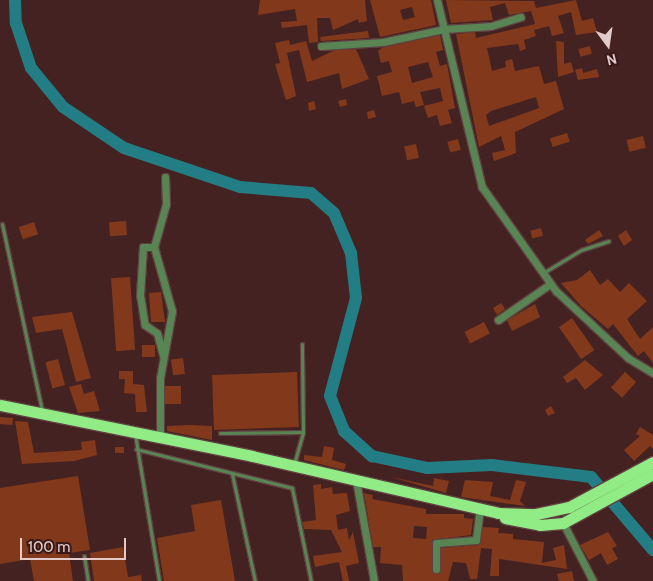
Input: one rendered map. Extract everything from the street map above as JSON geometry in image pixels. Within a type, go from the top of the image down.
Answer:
[{"type":"highway","points":[[0,405],[42,412],[294,466],[498,513],[540,525],[563,523],[590,511],[636,478],[653,462]]},
{"type":"highway","points":[[498,513],[536,514],[584,500],[636,478],[653,474]]},
{"type":"street","points":[[437,0],[482,187],[550,284],[604,337],[653,373]]},
{"type":"street","points":[[321,46],[383,42],[444,29],[491,26],[521,17]]},
{"type":"street","points":[[160,438],[164,357],[172,311],[154,247],[166,204],[166,177]]},
{"type":"street","points":[[154,247],[142,247],[140,295],[145,326],[157,333],[164,357]]},
{"type":"street","points":[[498,320],[550,284]]},
{"type":"street","points":[[356,480],[374,581]]},
{"type":"street","points":[[436,569],[436,543],[476,540],[480,509]]},
{"type":"street","points":[[563,523],[593,581]]},
{"type":"lane","points":[[2,224],[42,412]]},
{"type":"lane","points":[[543,273],[581,250],[609,241]]},
{"type":"lane","points":[[294,466],[303,432],[302,344]]},
{"type":"lane","points":[[135,432],[136,449],[158,581]]},
{"type":"lane","points":[[220,433],[303,432]]},
{"type":"lane","points":[[136,449],[292,488],[311,581]]},
{"type":"lane","points":[[232,474],[255,581]]},
{"type":"lane","points":[[84,556],[88,581]]},
{"type":"building","points":[[260,0],[365,0],[367,21],[359,23],[358,19],[333,30],[330,18],[317,18],[318,42],[309,43],[307,25],[282,28],[281,22],[297,21],[295,9],[258,15]]},
{"type":"building","points":[[370,0],[431,0],[436,25],[380,37]],"holes":[[[412,7],[415,17],[403,20],[400,10]]]},
{"type":"building","points":[[446,0],[534,1],[536,8],[576,0],[582,21],[593,18],[597,32],[576,35],[571,12],[558,16],[564,33],[552,36],[549,26],[534,30],[536,36],[524,40],[526,49],[520,51],[518,44],[487,48],[492,71],[506,67],[505,61],[512,59],[515,71],[539,66],[544,84],[556,81],[564,109],[515,132],[516,153],[494,161],[492,153],[505,150],[501,136],[479,147],[456,34],[475,32],[476,38],[535,24],[531,11],[509,15],[505,3],[490,7],[493,20],[451,23]],"holes":[[[536,97],[539,108],[489,126],[486,115],[491,111]]]},
{"type":"building","points":[[368,31],[369,38],[321,41],[320,37]]},
{"type":"building","points":[[440,35],[443,50],[436,52],[440,66],[447,64],[455,108],[448,110],[452,123],[440,126],[437,115],[428,118],[424,106],[443,101],[440,88],[420,92],[424,105],[416,107],[414,101],[402,104],[399,92],[382,96],[377,76],[392,72],[389,61],[381,63],[378,51],[383,47]],"holes":[[[428,62],[433,77],[412,83],[408,67]]]},
{"type":"building","points":[[289,40],[290,45],[306,41],[312,61],[335,50],[356,49],[369,79],[342,89],[339,73],[307,82],[299,50],[287,53],[296,96],[286,100],[275,64],[280,63],[275,43]]},
{"type":"building","points":[[556,41],[564,42],[564,64],[571,62],[574,72],[558,77]]},
{"type":"building","points":[[590,46],[592,54],[580,57],[578,49]]},
{"type":"building","points":[[582,68],[583,73],[597,69],[599,77],[578,80],[575,70]]},
{"type":"building","points":[[346,99],[347,105],[340,107],[338,101]]},
{"type":"building","points":[[314,101],[316,109],[309,111],[308,103]]},
{"type":"building","points":[[374,110],[376,117],[368,119],[367,112]]},
{"type":"building","points":[[567,133],[570,142],[553,147],[550,139]]},
{"type":"building","points":[[643,136],[646,148],[629,152],[627,140]]},
{"type":"building","points":[[458,139],[461,150],[450,152],[447,142]]},
{"type":"building","points":[[416,144],[419,158],[407,160],[404,146]]},
{"type":"building","points":[[126,221],[127,235],[110,236],[109,222]]},
{"type":"building","points":[[34,222],[38,234],[23,239],[19,227]]},
{"type":"building","points":[[541,228],[543,236],[532,238],[530,231]]},
{"type":"building","points":[[599,230],[603,236],[588,244],[585,240]]},
{"type":"building","points":[[626,230],[632,240],[624,246],[618,236]]},
{"type":"building","points":[[590,270],[600,285],[608,279],[620,292],[629,283],[647,301],[627,319],[640,339],[653,327],[653,363],[644,351],[638,356],[613,324],[608,329],[581,306],[561,283],[577,280]]},
{"type":"building","points":[[130,277],[135,350],[116,351],[111,278]]},
{"type":"building","points":[[161,292],[165,322],[151,322],[149,293]]},
{"type":"building","points":[[501,303],[505,309],[497,315],[493,308]]},
{"type":"building","points":[[535,304],[540,317],[512,331],[507,320]]},
{"type":"building","points":[[72,312],[91,378],[76,382],[62,329],[36,333],[32,317]]},
{"type":"building","points":[[572,318],[594,350],[581,359],[559,327]]},
{"type":"building","points":[[484,322],[490,334],[470,344],[464,332]]},
{"type":"building","points":[[142,345],[155,345],[155,357],[142,357]]},
{"type":"building","points":[[183,358],[185,374],[173,375],[171,359]]},
{"type":"building","points":[[58,359],[65,385],[52,388],[45,362]]},
{"type":"building","points":[[585,360],[603,375],[585,390],[576,378],[567,383],[563,377]]},
{"type":"building","points":[[119,371],[133,371],[133,384],[144,385],[147,412],[136,412],[135,394],[124,393],[125,379],[119,379]]},
{"type":"building","points":[[297,372],[299,427],[214,430],[212,375]]},
{"type":"building","points":[[625,372],[636,382],[622,398],[611,388]]},
{"type":"building","points":[[81,384],[84,394],[94,391],[100,411],[78,413],[69,387]]},
{"type":"building","points":[[165,386],[181,386],[181,404],[165,404]]},
{"type":"building","points":[[551,406],[555,413],[548,416],[545,410]]},
{"type":"building","points":[[0,417],[13,418],[12,425],[0,424]]},
{"type":"building","points":[[15,421],[28,422],[34,453],[82,450],[81,442],[95,440],[97,455],[74,461],[22,464]]},
{"type":"building","points":[[167,426],[212,426],[212,440],[167,431]]},
{"type":"building","points":[[640,427],[653,435],[653,449],[650,446],[634,461],[624,450],[640,436],[636,434]]},
{"type":"building","points":[[324,446],[334,448],[332,460],[346,464],[344,470],[304,460],[304,455],[322,457]]},
{"type":"building","points":[[115,447],[124,447],[124,453],[115,453]]},
{"type":"building","points":[[78,476],[90,550],[69,553],[73,581],[34,581],[30,559],[0,564],[0,488]]},
{"type":"building","points":[[391,477],[433,486],[434,478],[449,481],[446,493]]},
{"type":"building","points":[[465,480],[493,482],[490,496],[510,500],[516,480],[526,482],[520,501],[525,506],[461,497]]},
{"type":"building","points":[[321,484],[321,489],[332,487],[333,494],[347,493],[350,511],[336,515],[338,530],[347,528],[349,540],[353,532],[359,563],[346,566],[349,581],[343,581],[339,562],[315,567],[313,556],[342,552],[331,530],[304,529],[302,522],[316,520],[313,485]]},
{"type":"building","points":[[364,493],[373,495],[372,499],[426,509],[426,514],[464,514],[464,518],[473,519],[471,535],[432,540],[434,574],[441,571],[441,548],[478,545],[483,527],[499,528],[498,533],[513,534],[513,539],[544,542],[542,563],[556,560],[553,548],[564,545],[567,569],[499,559],[499,576],[490,576],[492,549],[481,548],[477,579],[470,579],[466,563],[453,562],[448,581],[403,581],[402,565],[380,563],[381,547],[373,547]],"holes":[[[414,526],[427,527],[426,539],[413,538]]]},
{"type":"building","points":[[221,500],[235,581],[164,581],[157,538],[195,531],[191,505]]},
{"type":"building","points":[[608,532],[617,546],[612,548],[618,559],[607,565],[601,553],[589,560],[580,545]]},
{"type":"building","points":[[123,547],[128,577],[141,575],[142,581],[94,581],[90,553]]},
{"type":"building","points":[[572,571],[574,581],[559,581],[557,574]]},
{"type":"waterway","points":[[15,0],[16,23],[31,68],[63,107],[124,148],[240,187],[311,193],[334,213],[351,253],[356,298],[330,396],[344,431],[372,456],[427,468],[492,465],[591,477],[653,550]]}]
